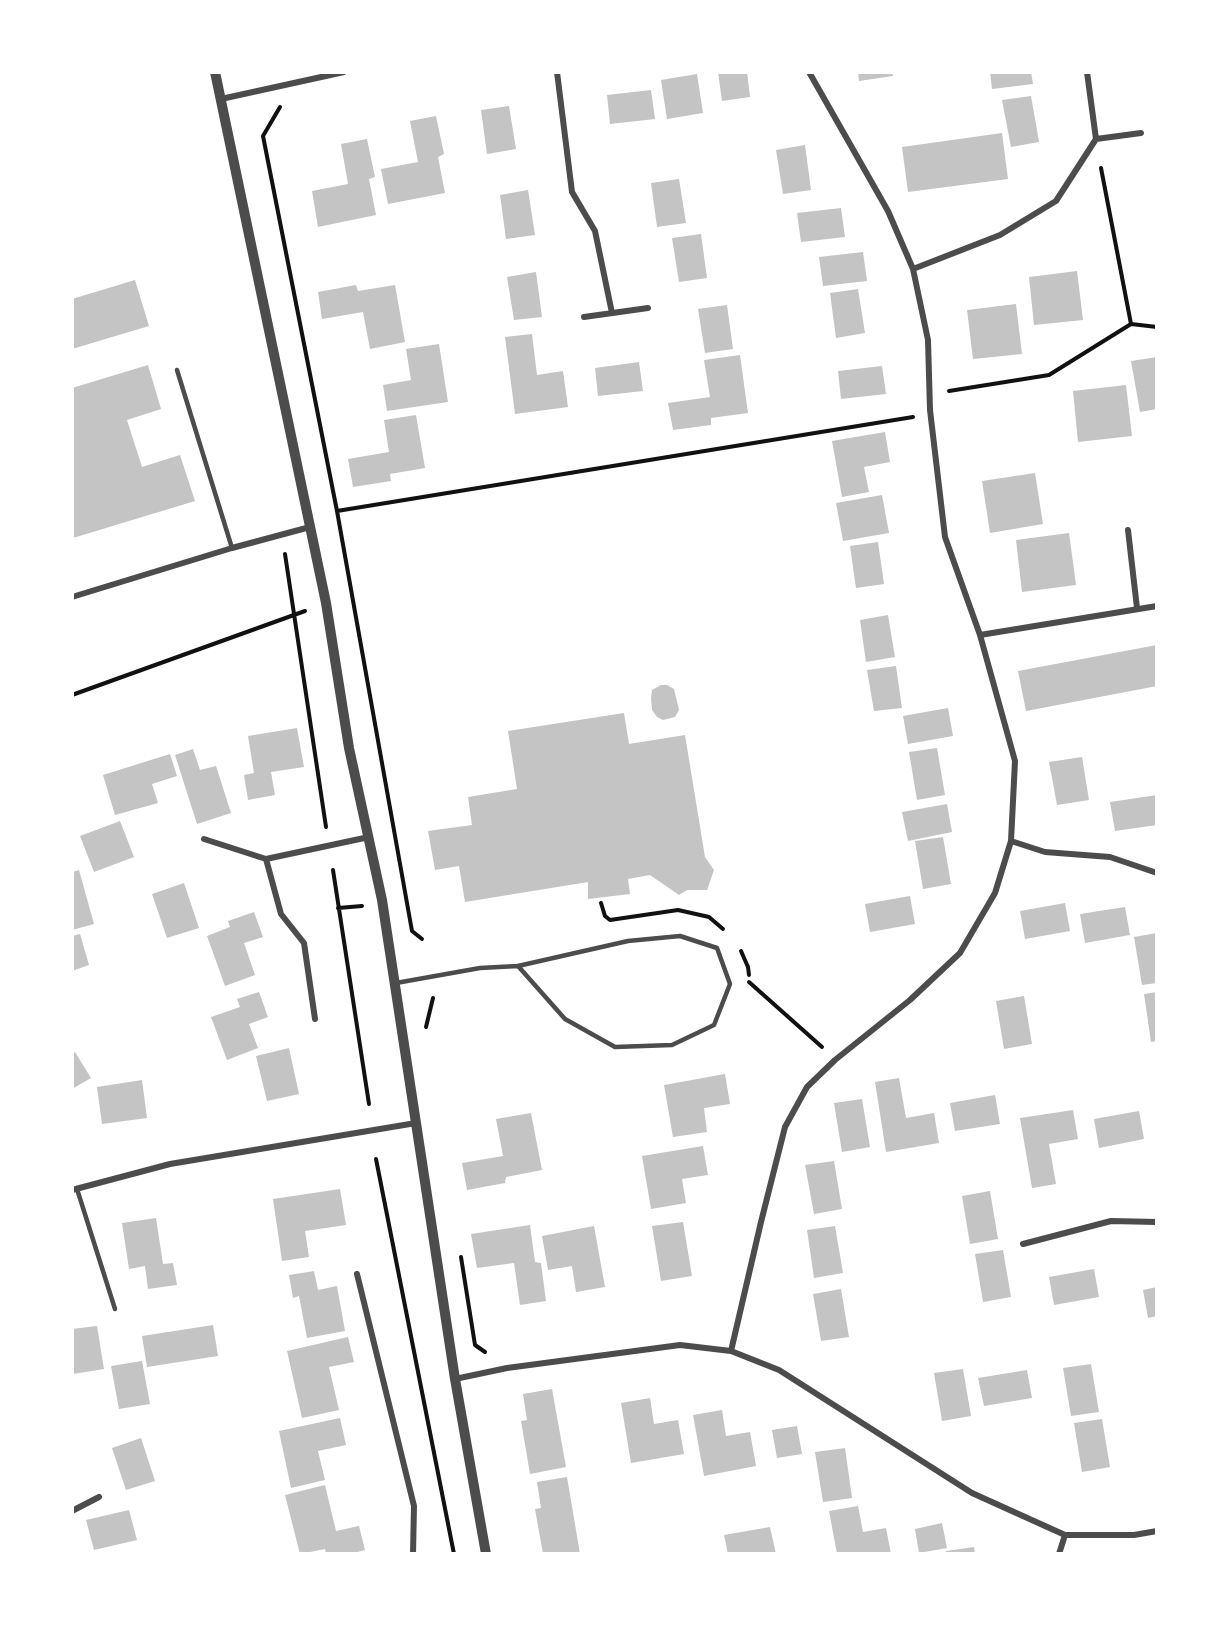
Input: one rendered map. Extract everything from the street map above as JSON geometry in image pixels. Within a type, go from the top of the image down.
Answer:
[{"type":"street","points":[[215,72],[326,603],[349,748],[370,837],[396,982],[455,1379],[486,1554]]},
{"type":"street","points":[[221,99],[344,72]]},
{"type":"street","points":[[558,72],[572,192],[595,231],[612,313]]},
{"type":"street","points":[[731,1352],[786,1126],[807,1087],[835,1060],[910,1000],[960,953],[995,893],[1011,841],[1015,761],[980,635],[945,537],[930,411],[928,340],[913,269],[888,212],[809,72]]},
{"type":"street","points":[[913,269],[1000,235],[1056,201],[1095,139],[1087,72]]},
{"type":"street","points":[[1095,139],[1141,133]]},
{"type":"street","points":[[584,317],[648,308]]},
{"type":"street","points":[[72,597],[310,526]]},
{"type":"street","points":[[1128,530],[1137,608]]},
{"type":"street","points":[[980,635],[1157,606]]},
{"type":"street","points":[[204,839],[266,859],[370,837]]},
{"type":"street","points":[[1011,841],[1045,852],[1110,857],[1157,873]]},
{"type":"street","points":[[266,859],[281,914],[304,943],[315,1019]]},
{"type":"street","points":[[74,1190],[170,1164],[416,1123]]},
{"type":"street","points":[[1023,1244],[1111,1221],[1157,1222]]},
{"type":"street","points":[[357,1274],[414,1506],[413,1554]]},
{"type":"street","points":[[455,1379],[507,1368],[680,1345],[731,1352],[779,1370],[972,1493],[1065,1535],[1134,1535],[1157,1531]]},
{"type":"street","points":[[72,1511],[99,1497]]},
{"type":"street","points":[[1059,1554],[1065,1535]]},
{"type":"lane","points":[[177,370],[232,548]]},
{"type":"lane","points":[[396,982],[480,968],[518,966],[628,941],[680,936],[717,948],[730,984],[714,1025],[672,1045],[615,1047],[566,1020],[518,966]]},
{"type":"lane","points":[[74,1190],[116,1309]]},
{"type":"path","points":[[280,106],[263,136],[337,512],[412,931],[422,939]]},
{"type":"path","points":[[1095,139],[1131,324]]},
{"type":"path","points":[[337,512],[913,417],[930,411],[942,392],[1049,375],[1131,324],[1157,327]]},
{"type":"path","points":[[286,565],[326,827]]},
{"type":"path","points":[[72,695],[326,603]]},
{"type":"path","points":[[333,870],[369,1104]]},
{"type":"path","points":[[425,1029],[431,998]]},
{"type":"path","points":[[376,1159],[454,1554]]},
{"type":"path","points":[[460,1251],[475,1345],[507,1368]]},
{"type":"building","points":[[718,72],[747,72],[750,97],[722,101]]},
{"type":"building","points":[[858,72],[892,72],[893,76],[859,81]]},
{"type":"building","points":[[990,72],[1031,72],[1033,84],[992,89]]},
{"type":"building","points":[[697,74],[703,113],[667,119],[661,80]]},
{"type":"building","points":[[651,90],[655,119],[610,124],[607,95]]},
{"type":"building","points":[[1031,96],[1039,142],[1011,147],[1002,100]]},
{"type":"building","points":[[509,106],[516,149],[487,154],[481,110]]},
{"type":"building","points":[[436,116],[444,154],[438,157],[445,193],[388,204],[381,169],[418,162],[410,121]]},
{"type":"building","points":[[1002,133],[1008,179],[908,192],[902,147]]},
{"type":"building","points":[[367,139],[375,177],[369,179],[376,215],[318,227],[312,191],[348,184],[341,144]]},
{"type":"building","points":[[805,145],[811,190],[783,194],[776,150]]},
{"type":"building","points":[[679,179],[686,223],[657,227],[651,183]]},
{"type":"building","points":[[528,190],[535,235],[506,239],[500,195]]},
{"type":"building","points":[[841,208],[845,237],[801,242],[797,213]]},
{"type":"building","points":[[701,234],[707,278],[679,282],[672,238]]},
{"type":"building","points":[[863,252],[867,281],[823,286],[819,257]]},
{"type":"building","points":[[1077,271],[1083,320],[1034,325],[1029,277]]},
{"type":"building","points":[[536,272],[542,317],[514,320],[507,277]]},
{"type":"building","points":[[135,280],[149,326],[72,349],[72,299]]},
{"type":"building","points":[[356,285],[358,291],[395,285],[405,342],[370,349],[363,312],[322,319],[318,292]]},
{"type":"building","points":[[858,289],[865,333],[836,338],[830,293]]},
{"type":"building","points":[[1016,304],[1022,354],[973,359],[967,310]]},
{"type":"building","points":[[727,305],[733,349],[705,353],[698,309]]},
{"type":"building","points":[[532,334],[537,375],[563,371],[568,407],[515,414],[505,337]]},
{"type":"building","points":[[439,344],[448,402],[387,411],[383,385],[411,380],[406,349]]},
{"type":"building","points":[[740,355],[748,413],[711,418],[711,425],[673,430],[668,403],[710,397],[704,360]]},
{"type":"building","points":[[1157,357],[1157,409],[1140,412],[1131,361]]},
{"type":"building","points":[[639,362],[643,391],[598,396],[595,368]]},
{"type":"building","points":[[148,365],[161,409],[127,420],[142,467],[180,455],[195,501],[73,538],[72,388]]},
{"type":"building","points":[[882,366],[886,394],[841,399],[838,371]]},
{"type":"building","points":[[1126,385],[1132,436],[1078,442],[1073,391]]},
{"type":"building","points":[[416,415],[425,468],[390,474],[391,481],[353,487],[348,459],[389,452],[384,420]]},
{"type":"building","points":[[885,432],[890,462],[864,467],[869,492],[842,497],[832,441]]},
{"type":"building","points":[[1035,473],[1043,524],[990,533],[982,481]]},
{"type":"building","points":[[882,495],[889,533],[843,541],[836,503]]},
{"type":"building","points":[[1069,533],[1076,585],[1022,592],[1016,540]]},
{"type":"building","points":[[878,542],[884,584],[856,588],[850,546]]},
{"type":"building","points":[[888,615],[895,657],[866,662],[860,620]]},
{"type":"building","points":[[1157,645],[1157,686],[1026,711],[1018,671]]},
{"type":"building","points":[[896,666],[902,708],[874,711],[867,670]]},
{"type":"building","points":[[661,685],[674,689],[679,710],[675,717],[663,720],[657,717],[652,710],[651,698],[652,690]]},
{"type":"building","points":[[948,708],[953,736],[908,744],[903,716]]},
{"type":"building","points":[[624,713],[629,744],[685,735],[705,857],[714,870],[707,890],[687,890],[679,895],[650,875],[628,879],[630,894],[588,899],[588,882],[465,902],[459,866],[435,870],[428,831],[472,825],[468,797],[517,789],[508,731]]},
{"type":"building","points":[[297,728],[304,767],[271,772],[275,795],[248,800],[244,775],[254,773],[248,736]]},
{"type":"building","points":[[937,748],[945,795],[917,800],[909,752]]},
{"type":"building","points":[[193,749],[200,770],[216,766],[231,813],[197,824],[175,755]]},
{"type":"building","points":[[170,754],[177,776],[152,784],[158,803],[115,815],[103,775]]},
{"type":"building","points":[[1082,757],[1089,800],[1057,805],[1049,762]]},
{"type":"building","points":[[1157,795],[1157,825],[1115,831],[1110,802]]},
{"type":"building","points":[[947,804],[952,832],[908,841],[902,812]]},
{"type":"building","points":[[120,821],[134,857],[94,872],[80,836]]},
{"type":"building","points":[[943,837],[951,884],[923,889],[915,841]]},
{"type":"building","points":[[79,870],[94,924],[72,930],[72,872]]},
{"type":"building","points":[[184,883],[199,928],[167,938],[152,894]]},
{"type":"building","points":[[910,896],[915,924],[870,932],[865,904]]},
{"type":"building","points":[[1065,903],[1070,931],[1025,939],[1020,911]]},
{"type":"building","points":[[1125,907],[1130,935],[1085,943],[1080,914]]},
{"type":"building","points":[[254,912],[263,937],[244,943],[255,975],[225,986],[207,936],[230,927],[228,921]]},
{"type":"building","points":[[1157,933],[1157,983],[1142,985],[1134,937]]},
{"type":"building","points":[[80,934],[89,965],[72,971],[72,936]]},
{"type":"building","points":[[259,992],[268,1017],[249,1024],[258,1048],[227,1060],[211,1017],[240,1007],[237,999]]},
{"type":"building","points":[[1157,992],[1157,1041],[1151,1042],[1144,994]]},
{"type":"building","points":[[1024,996],[1032,1044],[1004,1049],[996,1001]]},
{"type":"building","points":[[289,1048],[299,1094],[267,1101],[256,1056]]},
{"type":"building","points":[[75,1052],[91,1078],[72,1089],[72,1054]]},
{"type":"building","points":[[725,1074],[730,1104],[704,1108],[707,1132],[673,1137],[664,1085]]},
{"type":"building","points":[[899,1078],[906,1118],[934,1113],[939,1143],[886,1152],[875,1082]]},
{"type":"building","points":[[142,1080],[147,1118],[102,1124],[97,1087]]},
{"type":"building","points":[[995,1095],[1000,1124],[955,1131],[950,1103]]},
{"type":"building","points":[[862,1099],[870,1147],[842,1152],[834,1103]]},
{"type":"building","points":[[1073,1110],[1078,1139],[1049,1144],[1056,1184],[1032,1188],[1020,1118]]},
{"type":"building","points":[[1139,1111],[1144,1139],[1099,1148],[1094,1119]]},
{"type":"building","points":[[531,1113],[542,1170],[506,1177],[505,1183],[467,1190],[462,1163],[503,1156],[496,1119]]},
{"type":"building","points":[[703,1146],[708,1175],[682,1179],[686,1203],[651,1209],[642,1156]]},
{"type":"building","points":[[834,1161],[842,1209],[814,1214],[805,1165]]},
{"type":"building","points":[[340,1189],[346,1225],[305,1231],[309,1257],[282,1261],[273,1199]]},
{"type":"building","points":[[990,1191],[998,1239],[970,1244],[962,1196]]},
{"type":"building","points":[[156,1218],[163,1264],[173,1263],[177,1285],[148,1289],[145,1266],[129,1269],[122,1223]]},
{"type":"building","points":[[683,1222],[692,1276],[661,1281],[652,1226]]},
{"type":"building","points":[[530,1225],[535,1262],[541,1263],[546,1301],[520,1305],[514,1263],[477,1268],[471,1234]]},
{"type":"building","points":[[594,1226],[605,1287],[576,1292],[572,1266],[548,1270],[542,1236]]},
{"type":"building","points":[[835,1226],[843,1273],[814,1278],[807,1230]]},
{"type":"building","points":[[1003,1250],[1011,1297],[983,1302],[975,1254]]},
{"type":"building","points":[[1094,1269],[1099,1297],[1054,1305],[1049,1277]]},
{"type":"building","points":[[314,1271],[318,1290],[337,1286],[345,1331],[307,1338],[299,1296],[293,1298],[289,1275]]},
{"type":"building","points":[[1157,1287],[1157,1316],[1148,1318],[1143,1290]]},
{"type":"building","points":[[841,1289],[849,1337],[821,1341],[813,1294]]},
{"type":"building","points":[[213,1325],[218,1356],[147,1367],[142,1336]]},
{"type":"building","points":[[97,1326],[104,1369],[73,1374],[72,1329]]},
{"type":"building","points":[[348,1337],[354,1362],[329,1367],[339,1410],[302,1418],[287,1351]]},
{"type":"building","points":[[142,1361],[150,1404],[119,1409],[111,1366]]},
{"type":"building","points":[[1091,1364],[1099,1412],[1071,1416],[1063,1368]]},
{"type":"building","points":[[963,1369],[971,1416],[942,1421],[934,1373]]},
{"type":"building","points":[[1027,1370],[1032,1398],[984,1406],[978,1378]]},
{"type":"building","points":[[552,1389],[566,1467],[530,1474],[521,1421],[527,1420],[523,1394]]},
{"type":"building","points":[[650,1398],[654,1424],[678,1420],[684,1454],[631,1463],[621,1403]]},
{"type":"building","points":[[722,1410],[726,1436],[750,1432],[756,1466],[704,1476],[693,1415]]},
{"type":"building","points":[[340,1418],[346,1445],[318,1451],[325,1480],[291,1488],[279,1431]]},
{"type":"building","points":[[1102,1419],[1110,1467],[1082,1472],[1074,1423]]},
{"type":"building","points":[[797,1426],[802,1454],[777,1458],[772,1430]]},
{"type":"building","points":[[141,1438],[155,1481],[126,1490],[112,1448]]},
{"type":"building","points":[[845,1448],[852,1498],[823,1502],[815,1452]]},
{"type":"building","points":[[567,1477],[580,1554],[543,1554],[535,1509],[541,1508],[537,1482]]},
{"type":"building","points":[[325,1485],[336,1531],[359,1526],[365,1550],[350,1554],[326,1554],[325,1549],[300,1554],[285,1495]]},
{"type":"building","points":[[858,1506],[863,1532],[886,1528],[891,1554],[837,1554],[829,1511]]},
{"type":"building","points":[[129,1510],[137,1540],[94,1550],[86,1520]]},
{"type":"building","points":[[942,1523],[947,1548],[919,1553],[915,1529]]},
{"type":"building","points":[[770,1527],[776,1554],[728,1554],[724,1535]]},
{"type":"building","points":[[974,1547],[975,1554],[946,1554],[946,1551]]}]
